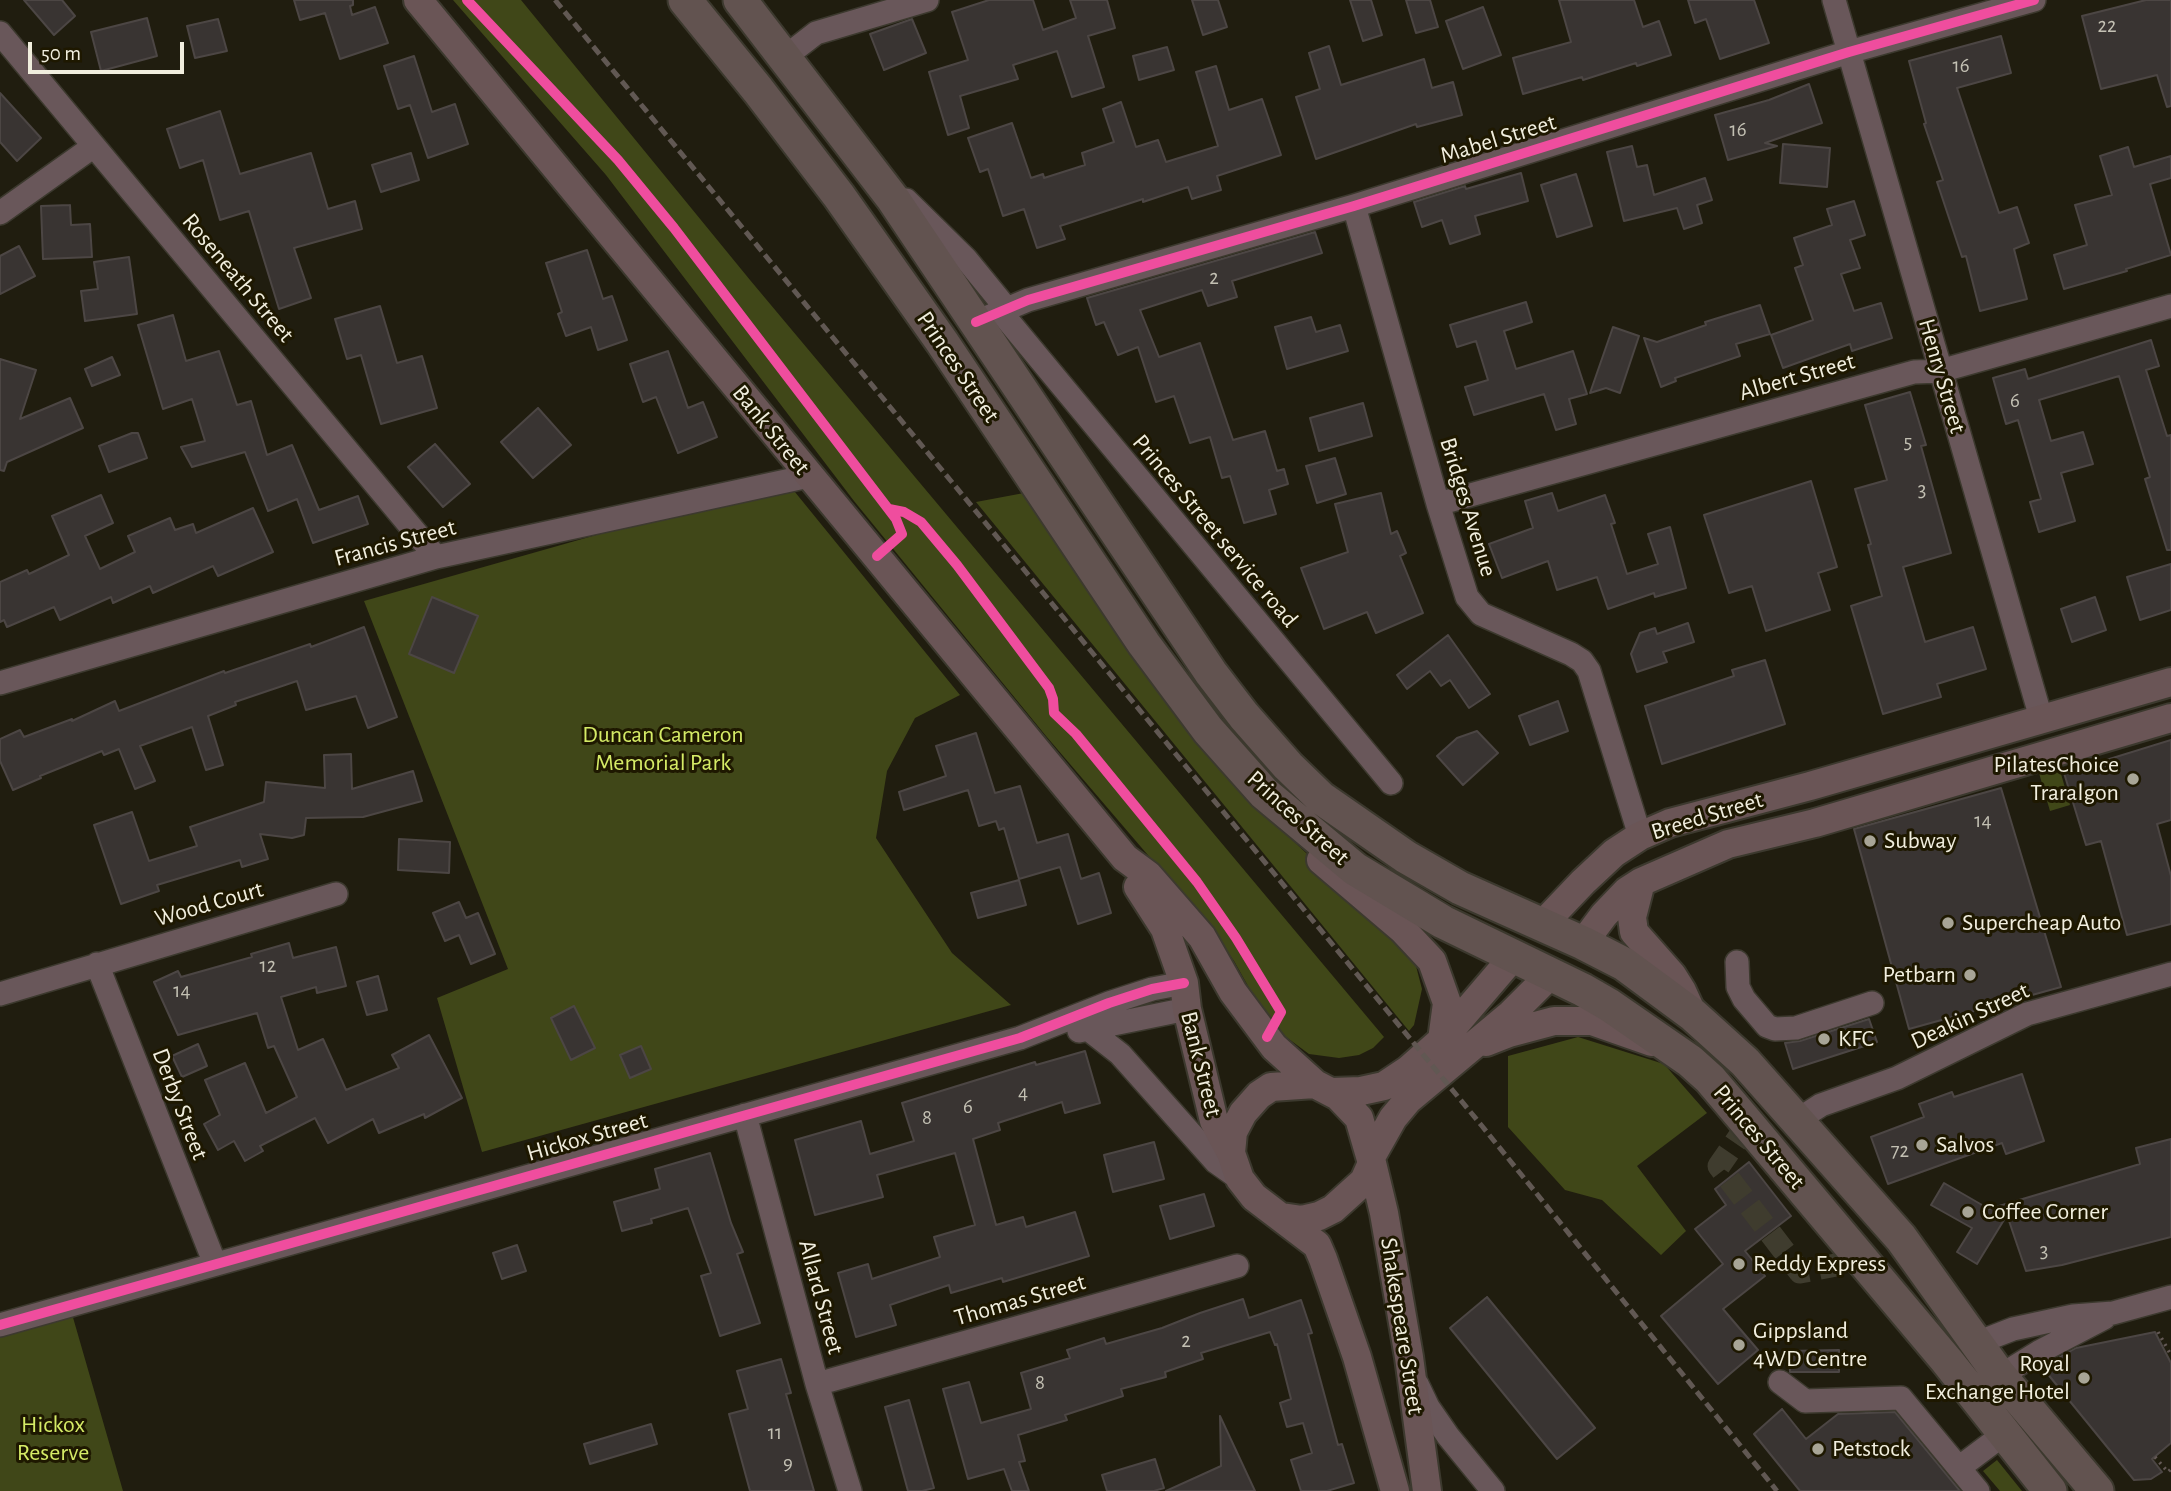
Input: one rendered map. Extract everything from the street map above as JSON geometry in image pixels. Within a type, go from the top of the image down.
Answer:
[{"type":"highway","name":"Princes Street","points":[[685,0],[831,185],[942,342],[1144,645],[1208,730],[1264,793],[1355,869],[1443,922],[1609,1005],[1690,1061],[1710,1079],[1947,1362],[2050,1491]]},
{"type":"highway","name":"Princes Street","points":[[740,0],[874,174],[994,313],[1211,673],[1288,766],[1321,797],[1406,858],[1460,888],[1624,964],[1693,1015],[1745,1062],[1901,1238],[2000,1376],[2097,1491]]},
{"type":"highway","points":[[942,342],[994,313]]},
{"type":"highway","name":"Breed Street","points":[[1513,957],[1542,925]]},
{"type":"highway","name":"Breed Street","points":[[1551,974],[1583,943]]},
{"type":"highway","points":[[1796,1121],[1787,1136],[1794,1157],[1875,1256],[1898,1304]]},
{"type":"highway","points":[[1947,1362],[1963,1348],[1977,1343]]},
{"type":"highway","points":[[1947,1362],[2000,1376]]},
{"type":"main road","name":"Bank Street","points":[[418,0],[1125,858],[1148,875],[1202,937],[1227,977],[1233,992],[1274,1047],[1324,1088]]},
{"type":"main road","name":"Breed Street","points":[[1542,925],[1614,853],[1640,836],[1670,823],[1810,786],[2171,682]]},
{"type":"main road","name":"Henry Street","points":[[2041,718],[2050,752]]},
{"type":"main road","name":"Breed Street","points":[[1583,943],[1627,891],[1641,882],[1728,844],[1815,823],[2171,718]]},
{"type":"main road","points":[[1264,793],[1324,862],[1402,929],[1432,961],[1447,1003],[1442,1040]]},
{"type":"main road","name":"Bank Street","points":[[1125,858],[1138,887],[1166,929],[1185,996],[1214,1121],[1231,1153]]},
{"type":"main road","points":[[1641,882],[1632,917],[1634,932],[1672,975],[1693,1015]]},
{"type":"main road","name":"Breed Street","points":[[1324,1088],[1361,1091],[1384,1086],[1408,1070],[1442,1040],[1513,957]]},
{"type":"main road","name":"Breed Street","points":[[1371,1160],[1393,1118],[1408,1100],[1511,1014],[1551,974]]},
{"type":"main road","name":"Hickox Street","points":[[1185,996],[1227,977]]},
{"type":"main road","points":[[1470,1048],[1509,1033],[1554,1021],[1592,1021],[1668,1047]]},
{"type":"main road","points":[[1271,1087],[1324,1088],[1350,1107],[1359,1118],[1371,1160],[1364,1181],[1333,1209],[1302,1220],[1282,1217],[1254,1197],[1241,1179],[1231,1153],[1233,1132],[1243,1114],[1259,1095],[1271,1087]]},
{"type":"main road","name":"Shakespeare Street","points":[[1371,1160],[1384,1213],[1409,1357],[1427,1491]]},
{"type":"main road","name":"Shakespeare Street","points":[[1282,1217],[1317,1245],[1324,1259],[1357,1357],[1395,1491]]},
{"type":"street","points":[[785,57],[816,33],[927,0]]},
{"type":"street","name":"Henry Street","points":[[1834,0],[2041,718]]},
{"type":"street","name":"Mabel Street","points":[[994,313],[1354,206],[1849,52],[2034,0]]},
{"type":"street","name":"Roseneath Street","points":[[0,33],[436,557]]},
{"type":"street","points":[[0,213],[93,146]]},
{"type":"street","name":"Bridges Avenue","points":[[1354,206],[1438,503],[1462,582],[1473,607],[1492,620],[1571,654],[1582,661],[1590,671],[1640,836]]},
{"type":"street","name":"Albert Street","points":[[1438,503],[1914,372],[1940,371],[2171,306]]},
{"type":"street","name":"Princes Street service road","points":[[994,313],[1391,783]]},
{"type":"street","name":"Francis Street","points":[[0,682],[436,557],[809,476]]},
{"type":"street","points":[[1810,786],[1815,823]]},
{"type":"street","name":"Wood Court","points":[[0,994],[336,894]]},
{"type":"street","points":[[1737,962],[1738,987],[1744,999],[1767,1026],[1775,1029],[1796,1028],[1872,1003]]},
{"type":"street","name":"Derby Street","points":[[97,964],[215,1264]]},
{"type":"street","name":"Deakin Street","points":[[1796,1121],[1821,1105],[1898,1078],[2027,1014],[2171,974]]},
{"type":"street","name":"Hickox Street","points":[[0,1325],[1087,1020],[1152,989],[1185,996]]},
{"type":"street","points":[[1087,1020],[1216,1162],[1241,1179]]},
{"type":"street","name":"Allard Street","points":[[745,1115],[817,1384],[850,1491]]},
{"type":"street","name":"Thomas Street","points":[[817,1384],[1237,1266]]},
{"type":"street","points":[[1977,1343],[2013,1329],[2073,1316],[2113,1313],[2171,1297]]},
{"type":"street","points":[[2000,1376],[2113,1313]]},
{"type":"street","points":[[1409,1357],[1420,1393],[1428,1407],[1493,1491]]},
{"type":"street","points":[[1780,1382],[1805,1401],[1901,1398],[1978,1491]]},
{"type":"street","points":[[1960,1467],[2004,1434]]},
{"type":"path","points":[[2158,1332],[2171,1355]]},
{"type":"path","points":[[2155,1457],[2168,1472],[2171,1469]]},
{"type":"green space","points":[[453,0],[521,0],[750,280],[1384,1037],[1373,1048],[1359,1055],[1339,1058],[1309,1054],[1286,1037],[1262,1011],[1234,961],[1206,923],[1046,736],[854,501],[606,175]]},
{"type":"green space","name":"Duncan Cameron Memorial Park","points":[[786,481],[960,695],[915,718],[887,771],[876,838],[952,953],[1011,1005],[482,1152],[437,998],[508,969],[364,601]]},
{"type":"green space","points":[[1024,493],[1246,796],[1402,944],[1416,966],[1422,989],[1414,1025],[1409,1031],[976,502]]},
{"type":"green space","points":[[2059,767],[2070,805],[2050,811],[2039,773]]},
{"type":"green space","points":[[1578,1037],[1664,1064],[1707,1113],[1637,1166],[1686,1231],[1661,1255],[1602,1200],[1565,1190],[1508,1127],[1508,1056]]},
{"type":"green space","name":"Hickox Reserve","points":[[72,1314],[123,1491],[0,1491],[0,1335]]},
{"type":"green space","points":[[1997,1460],[2022,1491],[2000,1491],[1983,1471]]},
{"type":"building","points":[[24,0],[62,0],[75,16],[54,35]]},
{"type":"building","points":[[294,0],[353,0],[353,5],[350,6],[352,15],[375,7],[388,43],[340,59],[325,13],[300,20]]},
{"type":"building","points":[[989,0],[1033,0],[1043,30],[1076,18],[1070,0],[1107,0],[1115,28],[1088,36],[1104,87],[1072,97],[1057,51],[1013,65],[1018,79],[960,96],[969,128],[948,135],[929,72],[968,60],[952,12]]},
{"type":"building","points":[[1192,0],[1218,0],[1227,27],[1203,35]]},
{"type":"building","points":[[1350,0],[1371,0],[1382,35],[1363,41]]},
{"type":"building","points":[[1406,0],[1430,0],[1438,27],[1416,33]]},
{"type":"building","points":[[1559,0],[1634,0],[1643,27],[1659,21],[1671,55],[1523,94],[1513,58],[1571,42]]},
{"type":"building","points":[[1688,0],[1754,0],[1769,43],[1720,59],[1706,19],[1695,23]]},
{"type":"building","points":[[2146,0],[2171,0],[2171,106],[2167,107],[2157,75],[2101,89],[2082,16]]},
{"type":"building","points":[[1483,7],[1501,55],[1463,69],[1446,21]]},
{"type":"building","points":[[147,18],[157,56],[101,71],[91,32]]},
{"type":"building","points":[[218,19],[227,51],[195,58],[187,26]]},
{"type":"building","points":[[912,19],[926,53],[884,70],[870,34]]},
{"type":"building","points":[[2001,36],[2011,73],[1957,88],[1999,213],[2017,207],[2029,243],[2014,249],[2027,299],[1980,311],[1966,256],[1962,257],[1937,182],[1943,180],[1924,124],[1926,123],[1909,61]]},
{"type":"building","points":[[1329,46],[1341,85],[1424,59],[1432,88],[1453,82],[1462,115],[1417,127],[1416,124],[1316,159],[1296,97],[1320,89],[1309,53]]},
{"type":"building","points":[[1167,47],[1174,70],[1139,80],[1133,56]]},
{"type":"building","points":[[414,56],[432,112],[455,104],[468,144],[428,158],[410,105],[398,109],[384,66]]},
{"type":"building","points":[[1216,66],[1229,110],[1262,99],[1281,155],[1217,176],[1221,190],[1192,199],[1188,187],[1060,226],[1065,239],[1037,248],[1024,209],[1003,216],[988,169],[980,172],[968,138],[1012,123],[1031,178],[1043,174],[1044,178],[1085,165],[1082,153],[1114,142],[1103,109],[1121,102],[1136,147],[1158,140],[1166,162],[1218,146],[1196,72]]},
{"type":"building","points":[[1809,84],[1822,123],[1765,143],[1777,146],[1728,160],[1715,115],[1769,100]]},
{"type":"building","points":[[0,93],[41,138],[17,161],[0,142]]},
{"type":"building","points":[[220,111],[240,174],[311,153],[328,209],[355,201],[362,229],[294,248],[311,298],[279,309],[249,211],[220,220],[203,160],[180,168],[167,129]]},
{"type":"building","points":[[1783,144],[1830,148],[1827,187],[1780,183]]},
{"type":"building","points":[[1632,146],[1637,167],[1647,165],[1654,195],[1705,178],[1712,200],[1697,205],[1702,223],[1684,229],[1677,208],[1624,221],[1607,152]]},
{"type":"building","points":[[2128,147],[2134,167],[2171,156],[2171,178],[2150,184],[2171,255],[2064,289],[2054,255],[2087,245],[2075,205],[2112,195],[2100,156]]},
{"type":"building","points":[[411,153],[419,180],[381,192],[372,165]]},
{"type":"building","points":[[1521,173],[1528,201],[1475,216],[1480,234],[1450,244],[1442,220],[1422,227],[1414,202],[1465,186],[1466,189]]},
{"type":"building","points":[[1576,174],[1592,226],[1557,237],[1541,185]]},
{"type":"building","points":[[1854,201],[1865,235],[1850,240],[1860,268],[1841,274],[1854,311],[1881,303],[1892,338],[1852,351],[1850,344],[1783,368],[1771,335],[1813,320],[1795,268],[1803,265],[1794,238],[1832,225],[1827,209]]},
{"type":"building","points":[[70,205],[71,225],[90,224],[92,257],[43,259],[41,206]]},
{"type":"building","points":[[1315,232],[1322,253],[1232,281],[1237,297],[1208,306],[1202,290],[1140,310],[1159,357],[1200,343],[1233,440],[1265,431],[1277,471],[1284,469],[1288,484],[1269,490],[1276,514],[1244,523],[1230,476],[1222,478],[1210,437],[1190,443],[1174,396],[1156,402],[1138,347],[1118,355],[1104,322],[1096,325],[1087,298]]},
{"type":"building","points":[[19,246],[35,276],[0,294],[0,256]]},
{"type":"building","points":[[587,250],[603,299],[612,296],[627,340],[598,350],[591,327],[566,336],[558,314],[562,312],[546,263]]},
{"type":"building","points":[[129,257],[137,314],[85,321],[81,291],[98,289],[94,262]]},
{"type":"building","points":[[1526,302],[1532,322],[1504,331],[1516,369],[1573,351],[1587,394],[1569,399],[1576,424],[1556,430],[1544,394],[1474,415],[1465,387],[1488,380],[1476,341],[1457,347],[1450,325]]},
{"type":"building","points":[[1760,305],[1770,334],[1736,344],[1740,356],[1675,378],[1676,381],[1661,387],[1644,338],[1657,342],[1706,325],[1705,322]]},
{"type":"building","points":[[380,306],[397,363],[422,356],[437,408],[381,424],[361,355],[347,359],[335,319]]},
{"type":"building","points":[[173,315],[186,361],[219,351],[237,405],[251,401],[267,455],[292,445],[319,510],[358,496],[368,524],[313,543],[297,499],[268,511],[245,452],[192,467],[181,447],[205,441],[192,399],[163,409],[138,325]]},
{"type":"building","points":[[1311,317],[1316,332],[1340,325],[1348,351],[1287,369],[1275,327]]},
{"type":"building","points":[[1613,327],[1639,336],[1620,393],[1606,388],[1590,393]]},
{"type":"building","points":[[2151,340],[2159,366],[2146,370],[2167,436],[2171,435],[2171,550],[2167,550],[2145,479],[2150,477],[2119,376],[2039,400],[2051,441],[2083,432],[2093,464],[2061,473],[2075,521],[2039,532],[2030,502],[2041,499],[2018,420],[2006,424],[1993,378],[2025,369],[2028,379]]},
{"type":"building","points":[[668,351],[688,408],[703,402],[717,437],[678,453],[656,397],[643,402],[630,364]]},
{"type":"building","points":[[112,357],[120,375],[92,386],[85,369]]},
{"type":"building","points":[[0,359],[36,370],[20,419],[70,398],[83,428],[7,462],[4,471],[0,470]]},
{"type":"building","points":[[1910,392],[1926,445],[1921,446],[1951,553],[1903,567],[1925,642],[1973,627],[1986,669],[1937,684],[1941,697],[1883,714],[1851,606],[1882,596],[1855,489],[1887,480],[1865,405]]},
{"type":"building","points":[[1363,403],[1372,436],[1319,451],[1310,418]]},
{"type":"building","points":[[538,408],[571,445],[533,478],[501,442]]},
{"type":"building","points":[[138,433],[147,458],[109,472],[99,446]]},
{"type":"building","points":[[435,444],[470,484],[443,507],[408,467]]},
{"type":"building","points":[[1335,458],[1346,494],[1317,503],[1306,466]]},
{"type":"building","points":[[1811,481],[1837,567],[1818,573],[1830,610],[1766,631],[1752,586],[1729,593],[1704,515]]},
{"type":"building","points":[[1381,493],[1391,534],[1397,531],[1406,553],[1400,556],[1423,613],[1376,633],[1367,612],[1324,629],[1301,568],[1348,552],[1335,504]]},
{"type":"building","points":[[1552,493],[1558,511],[1605,495],[1615,523],[1611,524],[1627,574],[1658,564],[1648,534],[1670,527],[1686,588],[1655,597],[1654,593],[1608,609],[1597,577],[1557,590],[1548,561],[1502,578],[1489,544],[1533,528],[1525,501]]},
{"type":"building","points":[[101,495],[113,523],[85,536],[100,569],[135,552],[128,536],[170,518],[175,530],[193,524],[196,533],[253,508],[273,552],[218,576],[213,566],[153,593],[150,586],[113,603],[111,597],[60,620],[54,607],[7,627],[4,620],[0,622],[0,582],[27,570],[29,574],[69,555],[52,516]]},
{"type":"building","points":[[2171,564],[2171,610],[2140,620],[2127,577]]},
{"type":"building","points":[[432,597],[478,616],[454,673],[409,654]]},
{"type":"building","points":[[2095,597],[2106,630],[2072,642],[2061,609]]},
{"type":"building","points":[[1688,623],[1694,642],[1663,652],[1667,662],[1637,672],[1631,654],[1640,633],[1655,628],[1657,634]]},
{"type":"building","points":[[364,627],[397,717],[368,728],[356,696],[306,710],[297,681],[235,702],[236,705],[208,716],[223,765],[206,770],[192,727],[140,746],[155,781],[135,789],[119,749],[104,755],[102,751],[13,790],[0,761],[0,739],[20,730],[24,737],[72,721],[115,701],[119,711],[224,671],[225,673],[310,644],[311,647]]},
{"type":"building","points":[[1448,635],[1490,694],[1469,708],[1450,680],[1441,686],[1430,671],[1407,689],[1397,675]]},
{"type":"building","points":[[1765,660],[1785,724],[1662,764],[1645,706],[1734,676],[1732,670]]},
{"type":"building","points":[[1558,701],[1568,731],[1530,745],[1519,716]]},
{"type":"building","points":[[1477,731],[1498,753],[1463,785],[1437,756],[1457,738]]},
{"type":"building","points":[[976,733],[995,793],[1020,786],[1037,843],[1068,834],[1081,879],[1099,873],[1111,913],[1078,924],[1060,867],[1019,879],[1004,828],[999,830],[996,821],[979,826],[968,790],[904,810],[899,792],[946,776],[936,746]]},
{"type":"building","points":[[2171,740],[2171,820],[2157,824],[2171,876],[2171,924],[2127,935],[2101,841],[2086,845],[2064,773]]},
{"type":"building","points":[[351,754],[352,789],[413,771],[422,801],[363,817],[306,818],[304,835],[292,838],[260,834],[268,859],[242,867],[240,860],[157,885],[159,891],[121,904],[94,825],[132,812],[149,861],[197,846],[190,827],[264,802],[266,782],[325,788],[324,755]]},
{"type":"building","points":[[2001,788],[2061,987],[1909,1029],[1854,829]]},
{"type":"building","points":[[399,839],[450,842],[449,873],[398,870]]},
{"type":"building","points":[[1019,880],[1026,905],[978,918],[971,893]]},
{"type":"building","points":[[459,902],[466,918],[478,913],[495,954],[471,964],[459,935],[445,941],[433,913]]},
{"type":"building","points":[[289,943],[293,958],[336,947],[346,986],[317,993],[316,987],[281,997],[298,1050],[323,1039],[346,1090],[399,1068],[392,1055],[429,1035],[462,1098],[425,1118],[424,1114],[379,1133],[373,1119],[328,1143],[315,1118],[260,1146],[263,1151],[245,1161],[234,1141],[218,1150],[204,1124],[220,1115],[205,1080],[245,1063],[266,1113],[297,1097],[274,1046],[268,1048],[257,1013],[178,1035],[154,982],[178,971],[181,977],[252,957],[251,954]]},
{"type":"building","points":[[378,976],[387,1010],[367,1015],[357,982]]},
{"type":"building","points":[[574,1006],[595,1048],[571,1060],[551,1018]]},
{"type":"building","points":[[1869,1019],[1877,1042],[1793,1069],[1785,1043],[1800,1041]]},
{"type":"building","points":[[198,1044],[207,1066],[182,1077],[172,1056]]},
{"type":"building","points":[[641,1046],[651,1069],[630,1078],[620,1055]]},
{"type":"building","points":[[1085,1051],[1100,1103],[1065,1113],[1062,1102],[998,1123],[1000,1130],[973,1139],[996,1225],[1023,1217],[1026,1227],[1075,1212],[1089,1256],[1003,1282],[1002,1278],[951,1293],[949,1285],[890,1305],[896,1325],[856,1337],[838,1273],[868,1264],[872,1279],[940,1257],[934,1237],[975,1225],[955,1153],[877,1175],[883,1197],[815,1215],[795,1140],[861,1121],[870,1154],[914,1141],[902,1103],[1035,1062],[1036,1065]]},
{"type":"building","points":[[2022,1074],[2044,1141],[2006,1154],[2002,1143],[1888,1184],[1871,1137],[1924,1117],[1919,1104],[1952,1092],[1954,1097]]},
{"type":"building","points":[[2171,1139],[2171,1237],[2062,1265],[2026,1271],[2007,1215],[1977,1264],[1957,1252],[1972,1228],[1931,1205],[1944,1183],[1989,1209],[2140,1164],[2136,1148]]},
{"type":"building","points":[[1154,1142],[1164,1179],[1113,1192],[1104,1155]]},
{"type":"building","points":[[710,1153],[731,1223],[743,1252],[737,1254],[760,1323],[720,1336],[701,1276],[711,1273],[688,1208],[651,1219],[652,1223],[622,1231],[614,1202],[660,1189],[655,1169]]},
{"type":"building","points":[[1749,1162],[1791,1216],[1745,1251],[1765,1276],[1723,1309],[1758,1350],[1718,1384],[1661,1316],[1723,1264],[1695,1229],[1726,1205],[1715,1189]]},
{"type":"building","points":[[1204,1194],[1214,1226],[1170,1239],[1160,1206]]},
{"type":"building","points":[[517,1245],[526,1271],[502,1279],[493,1253]]},
{"type":"building","points":[[1487,1297],[1595,1428],[1557,1459],[1450,1328]]},
{"type":"building","points":[[1243,1299],[1249,1318],[1301,1300],[1312,1333],[1308,1334],[1338,1445],[1342,1444],[1354,1483],[1327,1491],[1301,1491],[1291,1460],[1312,1453],[1303,1423],[1287,1427],[1280,1403],[1291,1399],[1277,1344],[1275,1345],[1270,1332],[1201,1353],[1203,1359],[1165,1372],[1166,1377],[1121,1389],[1123,1396],[1065,1415],[1067,1420],[1018,1435],[1025,1461],[1019,1462],[1029,1491],[1012,1491],[1004,1469],[968,1479],[943,1389],[969,1382],[981,1423],[1031,1409],[1021,1373],[1070,1358],[1067,1350],[1104,1338],[1106,1344],[1162,1328]]},
{"type":"building","points":[[2155,1332],[2171,1363],[2171,1443],[2152,1459],[2162,1472],[2151,1479],[2134,1480],[2042,1367],[2076,1348]]},
{"type":"building","points":[[1839,1350],[1839,1372],[1790,1372],[1789,1351]]},
{"type":"building","points":[[781,1359],[791,1393],[786,1394],[814,1491],[750,1491],[729,1414],[748,1409],[737,1371]]},
{"type":"building","points":[[909,1400],[934,1488],[922,1491],[908,1491],[885,1407]]},
{"type":"building","name":"Petstock","points":[[1782,1409],[1806,1439],[1838,1414],[1895,1412],[1960,1491],[1800,1491],[1754,1434]]},
{"type":"building","points":[[1220,1416],[1255,1491],[1166,1491],[1221,1466]]},
{"type":"building","points":[[651,1424],[657,1444],[590,1464],[584,1444]]},
{"type":"building","points":[[1155,1459],[1164,1488],[1154,1491],[1107,1491],[1102,1475]]},
{"type":"tunnel","points":[[1748,1124],[1719,1166],[1800,1272],[1862,1260]]},
{"type":"railway","points":[[555,0],[1482,1126],[1777,1491]]},
{"type":"cycle path","points":[[467,0],[618,160],[674,228],[896,519],[902,534],[877,556]]},
{"type":"cycle path","points":[[976,322],[1028,300],[1354,206],[1849,52],[2034,0]]},
{"type":"cycle path","points":[[889,509],[904,512],[921,522],[957,565],[1049,688],[1054,713],[1076,734],[1197,882],[1236,938],[1281,1012],[1267,1037]]},
{"type":"cycle path","points":[[0,1325],[1020,1038],[1109,1003],[1152,989],[1184,983]]},
{"type":"place","name":"PilatesChoice Traralgon","points":[[2133,779]]},
{"type":"place","name":"Subway","points":[[1870,841]]},
{"type":"place","name":"Supercheap Auto","points":[[1948,923]]},
{"type":"place","name":"Petbarn","points":[[1970,975]]},
{"type":"place","name":"KFC","points":[[1824,1039]]},
{"type":"place","name":"Salvos","points":[[1922,1145]]},
{"type":"place","name":"Coffee Corner","points":[[1968,1212]]},
{"type":"place","name":"Reddy Express","points":[[1739,1264]]},
{"type":"place","name":"Gippsland 4WD Centre","points":[[1739,1345]]},
{"type":"place","name":"Royal Exchange Hotel","points":[[2084,1378]]},
{"type":"place","name":"Petstock","points":[[1818,1449]]}]
